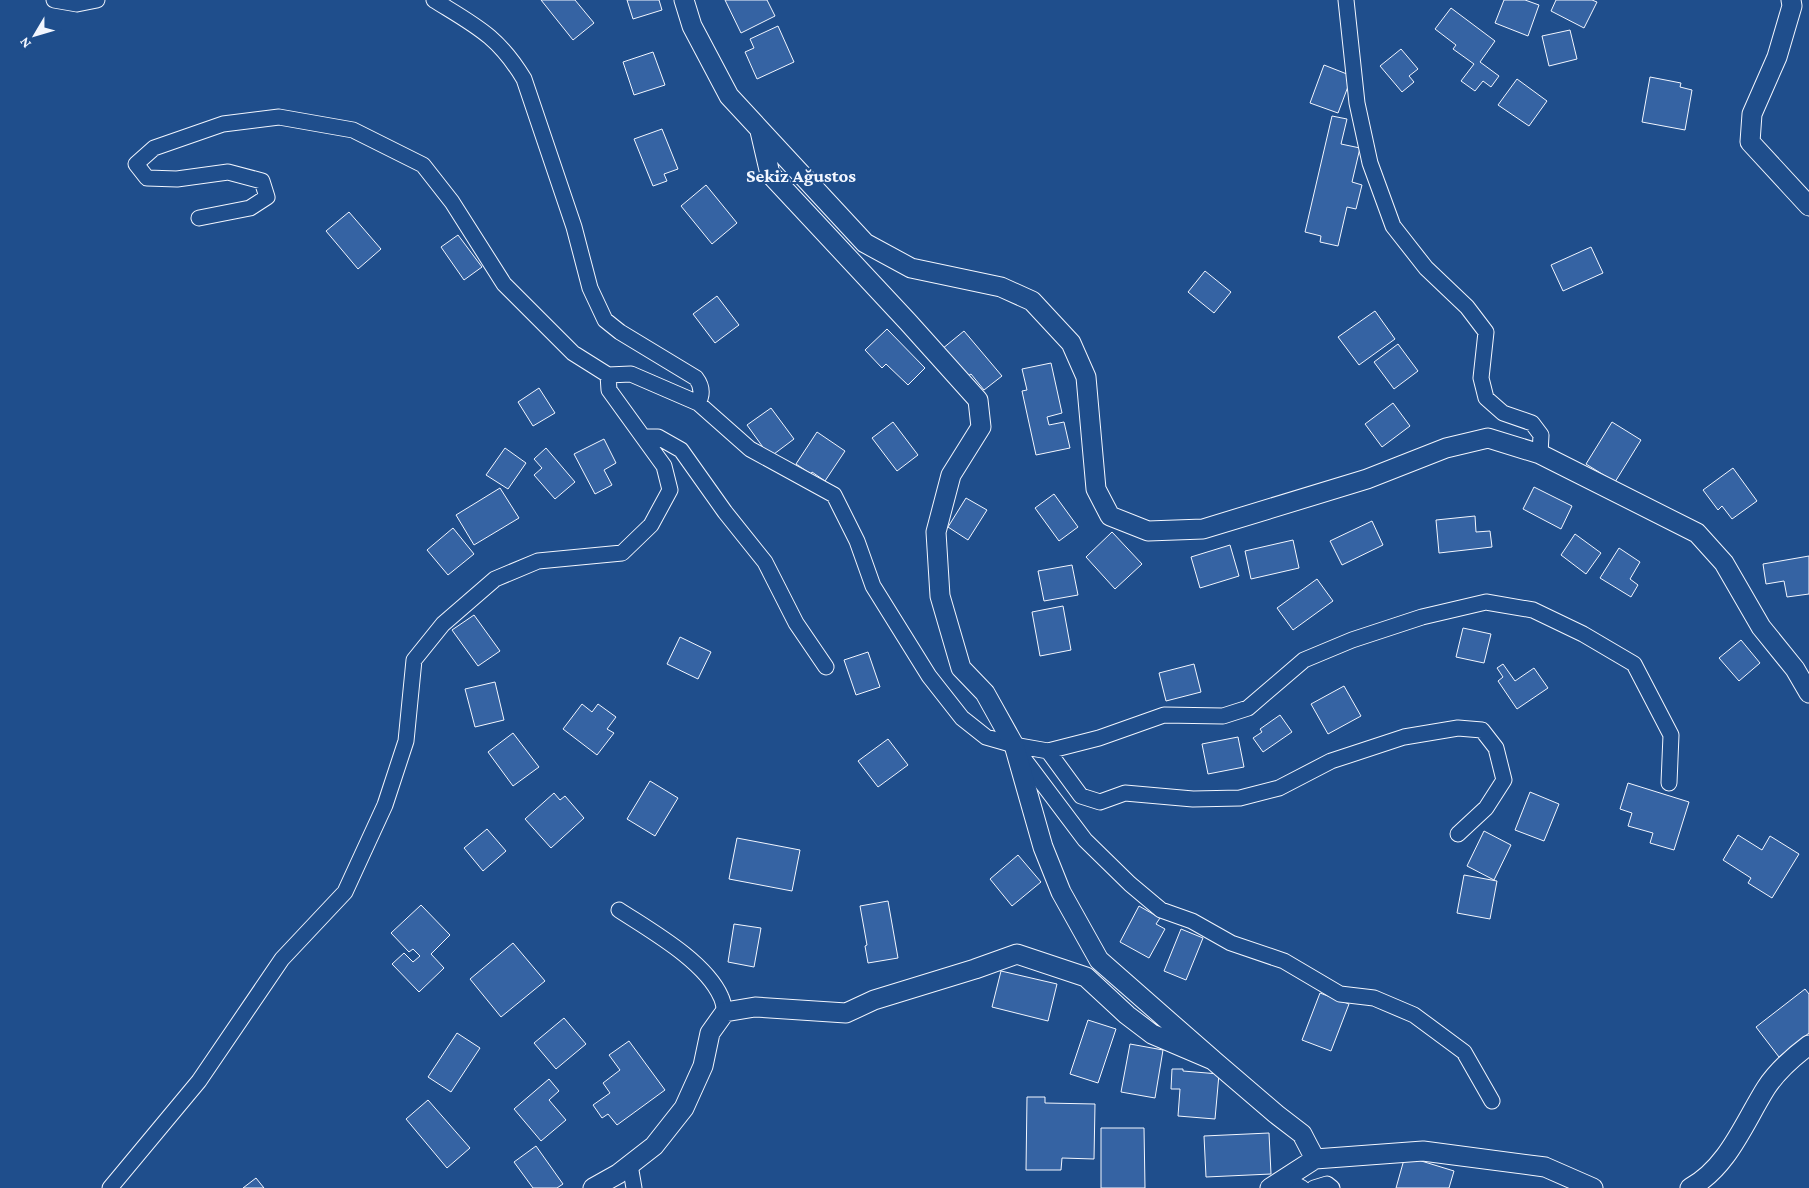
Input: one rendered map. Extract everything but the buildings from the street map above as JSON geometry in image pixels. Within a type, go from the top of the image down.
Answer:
[{"type":"street","points":[[54,0],[77,4],[97,0]]},
{"type":"street","points":[[434,0],[482,29],[499,45],[524,80],[574,227],[590,288],[605,320],[620,332],[696,378],[702,390],[698,403]]},
{"type":"street","points":[[684,0],[692,26],[729,96],[865,243],[911,268],[1001,287],[1032,302],[1071,343],[1086,376],[1096,489],[1110,516],[1148,531],[1203,529],[1367,479],[1446,448],[1488,438],[1540,454],[1697,533],[1724,563],[1761,627],[1795,669],[1809,693]]},
{"type":"street","points":[[1346,0],[1357,103],[1370,162],[1393,226],[1426,268],[1467,307],[1486,332],[1481,378],[1486,398],[1503,413],[1532,423],[1541,435],[1540,454]]},
{"type":"street","points":[[1791,0],[1792,6],[1777,57],[1752,114],[1750,142],[1809,206]]},
{"type":"street","points":[[199,218],[250,208],[267,196],[262,181],[228,172],[177,179],[147,178],[136,164],[154,148],[223,124],[279,117],[353,130],[423,165],[452,202],[504,284],[574,353],[608,375],[631,374],[698,403],[750,449],[834,495],[857,541],[873,586],[929,676],[962,718],[986,737],[1014,745],[1048,751],[1099,738],[1164,715],[1223,716],[1248,708],[1304,660],[1352,640],[1422,617],[1486,602],[1533,610],[1583,634],[1634,664],[1671,735],[1668,783]]},
{"type":"street","points":[[760,130],[770,174],[978,400],[981,427],[951,475],[936,532],[940,596],[962,668],[985,693],[1014,745],[1085,840],[1130,884],[1161,910],[1192,921],[1231,943],[1284,961],[1340,994],[1374,998],[1414,1016],[1464,1052],[1492,1101]]},
{"type":"street","points":[[110,1188],[199,1081],[282,959],[345,892],[385,804],[406,741],[414,660],[443,624],[495,579],[538,561],[622,553],[651,525],[670,490],[664,466],[609,390],[608,375]]},
{"type":"street","points":[[643,437],[658,437],[681,450],[725,512],[765,562],[796,623],[826,667]]},
{"type":"street","points":[[1048,751],[1081,796],[1100,802],[1125,793],[1193,799],[1240,798],[1280,788],[1331,761],[1404,737],[1458,728],[1482,730],[1496,748],[1504,780],[1486,808],[1458,834]]},
{"type":"street","points":[[1014,745],[1043,847],[1061,892],[1099,960],[1213,1060],[1302,1134],[1315,1159]]},
{"type":"street","points":[[619,910],[671,944],[706,974],[722,997],[725,1012]]},
{"type":"street","points":[[594,1188],[618,1174],[654,1146],[684,1108],[703,1066],[710,1032],[725,1012],[755,1007],[846,1013],[874,1000],[1018,954],[1086,977],[1127,1015],[1152,1034],[1213,1060]]},
{"type":"street","points":[[1690,1188],[1699,1183],[1726,1156],[1767,1087],[1792,1057],[1809,1045]]},
{"type":"street","points":[[1277,1183],[1315,1159],[1423,1152],[1545,1166],[1593,1188]]},
{"type":"street","points":[[630,1165],[634,1188]]},
{"type":"street","points":[[1277,1183],[1302,1188]]},
{"type":"street","points":[[1314,1188],[1327,1184],[1332,1188]]},
{"type":"district","name":"Sekiz Ağustos","points":[[801,175]]}]
